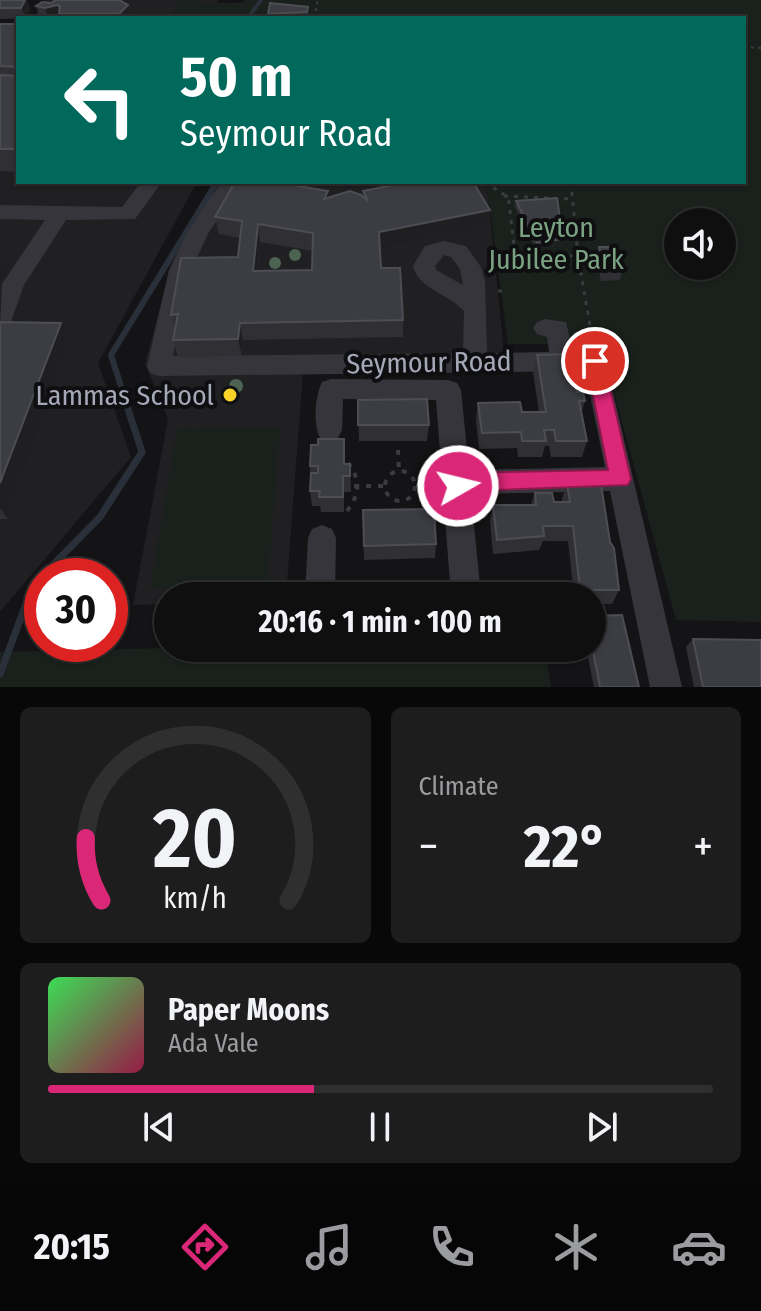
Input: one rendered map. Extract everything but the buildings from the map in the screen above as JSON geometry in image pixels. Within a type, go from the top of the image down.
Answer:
[{"type":"street","points":[[0,212],[128,214],[150,184]]},
{"type":"street","name":"Seymour Road","points":[[260,184],[257,189],[227,189],[199,231],[180,270],[159,366],[595,361]]},
{"type":"street","points":[[1,321],[13,284],[60,213]]},
{"type":"street","points":[[474,307],[475,362]]},
{"type":"street","points":[[545,328],[558,328],[562,361]]},
{"type":"street","points":[[595,361],[666,687]]},
{"type":"street","points":[[329,430],[331,389],[448,390],[465,582]]},
{"type":"street","points":[[458,482],[621,479]]},
{"type":"street","points":[[320,582],[322,538]]},
{"type":"path","points":[[488,184],[509,202],[515,255],[578,256]]},
{"type":"path","points":[[571,184],[578,256],[592,337],[598,350],[594,351],[595,361]]},
{"type":"path","points":[[504,196],[574,199]]},
{"type":"path","points":[[498,291],[506,291]]},
{"type":"path","points":[[398,450],[399,472]]},
{"type":"path","points":[[347,511],[358,495],[358,477],[348,463]]},
{"type":"path","points":[[399,472],[415,480],[416,489],[411,497],[391,499],[384,492],[384,486],[388,475],[399,472]]},
{"type":"path","points":[[357,486],[384,486]]},
{"type":"path","points":[[399,500],[399,509]]},
{"type":"shaded area","points":[[45,0],[218,0],[217,3],[249,3],[243,16],[34,16]]},
{"type":"shaded area","points":[[0,38],[16,39],[16,184],[196,184],[98,363],[131,457],[46,558],[24,558],[24,584],[0,612]]},
{"type":"shaded area","name":"Lammas School","points":[[264,184],[487,187],[506,371],[303,372],[287,582],[154,582],[154,604],[133,605],[168,419],[145,364],[168,277],[191,230]]},
{"type":"green space","name":"Leyton Jubilee Park","points":[[179,0],[242,5],[245,0],[761,0],[761,622],[676,620],[601,345],[508,344],[487,187],[271,184],[746,184],[746,16],[172,16]]},
{"type":"green space","points":[[280,428],[268,582],[154,582],[154,588],[150,588],[177,429]]},
{"type":"green space","points":[[154,648],[154,662],[547,662],[551,687],[0,687],[0,652],[24,651],[24,662],[128,662],[128,649]]},
{"type":"waterway","points":[[249,16],[261,0]]},
{"type":"waterway","points":[[126,402],[111,355],[216,184]]},
{"type":"waterway","points":[[0,674],[33,585],[100,517],[142,452],[125,400]]},
{"type":"place","name":"Lammas School","points":[[230,395]]},
{"type":"route","points":[[458,486],[458,482],[621,479],[595,361]]}]
